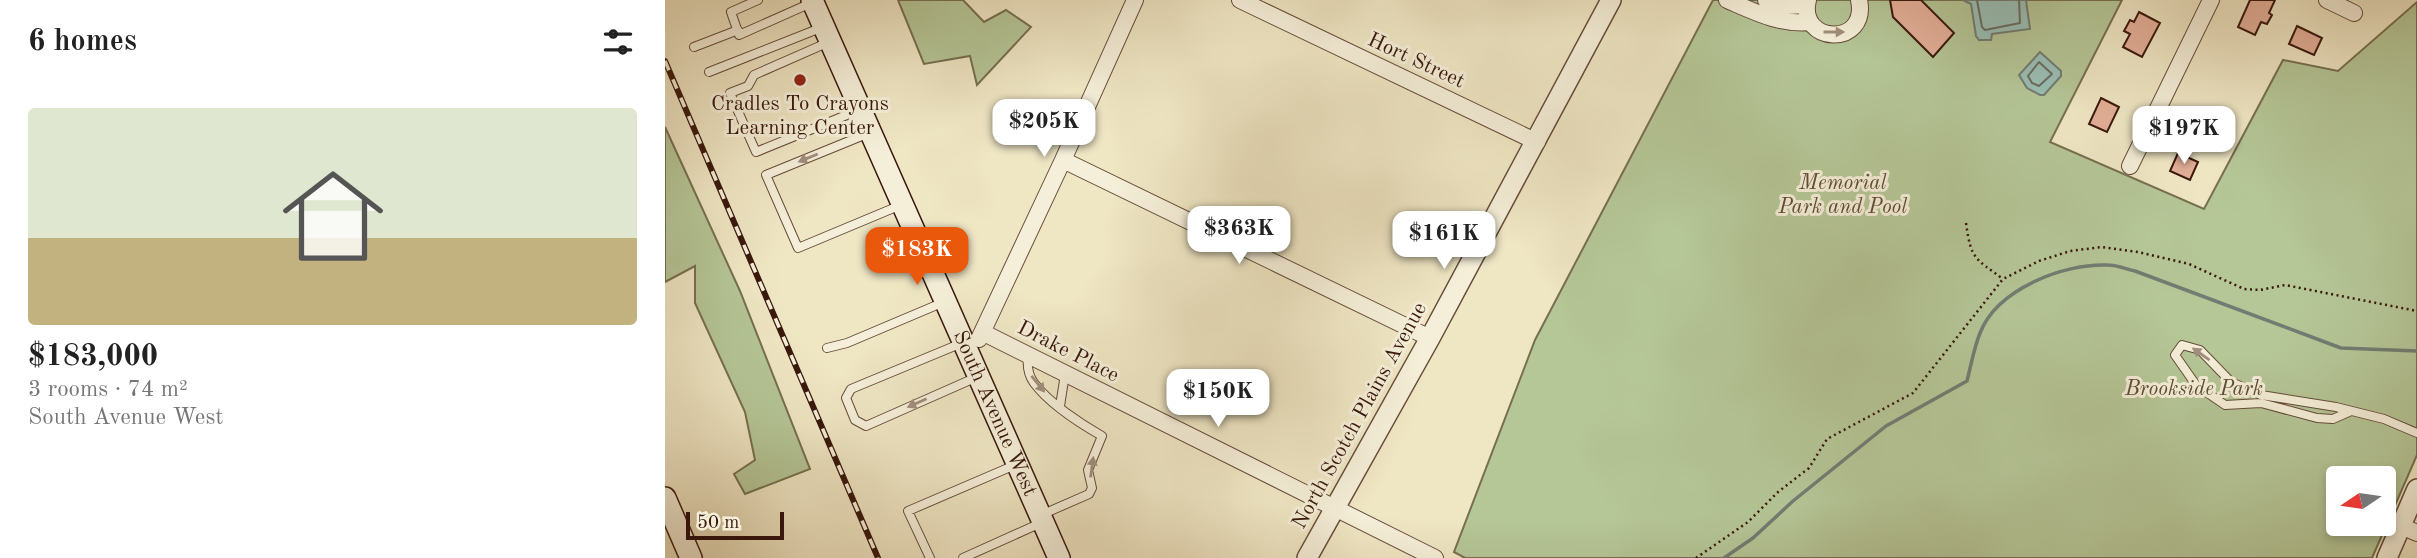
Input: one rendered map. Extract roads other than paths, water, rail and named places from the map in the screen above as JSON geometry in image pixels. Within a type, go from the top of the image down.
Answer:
[{"type":"main road","name":"South Avenue West","points":[[813,1],[946,300],[973,343],[980,376],[1059,558]]},
{"type":"main road","points":[[665,498],[691,558]]},
{"type":"street","points":[[973,343],[1063,160],[1135,0]]},
{"type":"street","name":"Hort Street","points":[[1240,0],[1537,142]]},
{"type":"street","name":"North Scotch Plains Avenue","points":[[1307,558],[1537,142],[1611,0]]},
{"type":"street","points":[[1727,0],[1772,20],[1788,23],[1810,22]]},
{"type":"street","points":[[1766,0],[1787,6],[1807,3],[1810,22],[1822,33],[1830,35],[1847,32],[1858,19],[1861,11],[1859,0]]},
{"type":"street","points":[[2130,166],[2211,0]]},
{"type":"street","points":[[2327,0],[2354,13]]},
{"type":"street","points":[[1063,160],[1430,338]]},
{"type":"street","name":"Drake Place","points":[[973,343],[1028,356],[1435,558]]},
{"type":"street","points":[[2387,558],[2409,529],[2417,489]]},
{"type":"lane","points":[[738,33],[731,12],[758,0]]},
{"type":"lane","points":[[694,47],[738,33],[813,1]]},
{"type":"lane","points":[[709,72],[826,35]]},
{"type":"lane","points":[[826,35],[754,75],[748,86],[730,93],[756,152],[862,108]]},
{"type":"lane","points":[[871,132],[766,175],[792,236],[798,248],[903,205]]},
{"type":"lane","points":[[827,348],[847,343],[946,300]]},
{"type":"lane","points":[[973,343],[851,389],[846,398],[855,421],[866,426],[980,376]]},
{"type":"lane","points":[[2351,411],[2333,419],[2274,402],[2231,382],[2200,350],[2182,345],[2175,355],[2196,385],[2225,405],[2274,402],[2351,411],[2385,419],[2417,433]]},
{"type":"lane","points":[[963,558],[1089,494],[1092,488],[1088,470],[1102,436],[1083,425],[1033,383],[1027,366],[1028,356]]},
{"type":"lane","points":[[1060,406],[1065,374]]},
{"type":"lane","points":[[930,558],[908,511],[1018,463]]},
{"type":"water","points":[[1963,0],[2026,0],[2030,29],[1992,34],[1991,40],[1979,40],[1971,4]]},
{"type":"water","points":[[2040,52],[2061,71],[2061,76],[2044,95],[2027,88],[2019,75]]},
{"type":"waterway","points":[[1724,558],[1753,538],[1793,501],[1886,426],[1967,381],[1980,333],[1989,317],[2016,292],[2053,274],[2091,266],[2115,266],[2135,271],[2341,348],[2417,351]]},
{"type":"railway","points":[[665,61],[878,558]]},
{"type":"place","name":"Cradles To Crayons Learning Center","points":[[800,80]]},
{"type":"park label","name":"Memorial Park and Pool","points":[[1843,195]]},
{"type":"park label","name":"Brookside Park","points":[[2194,389]]}]
